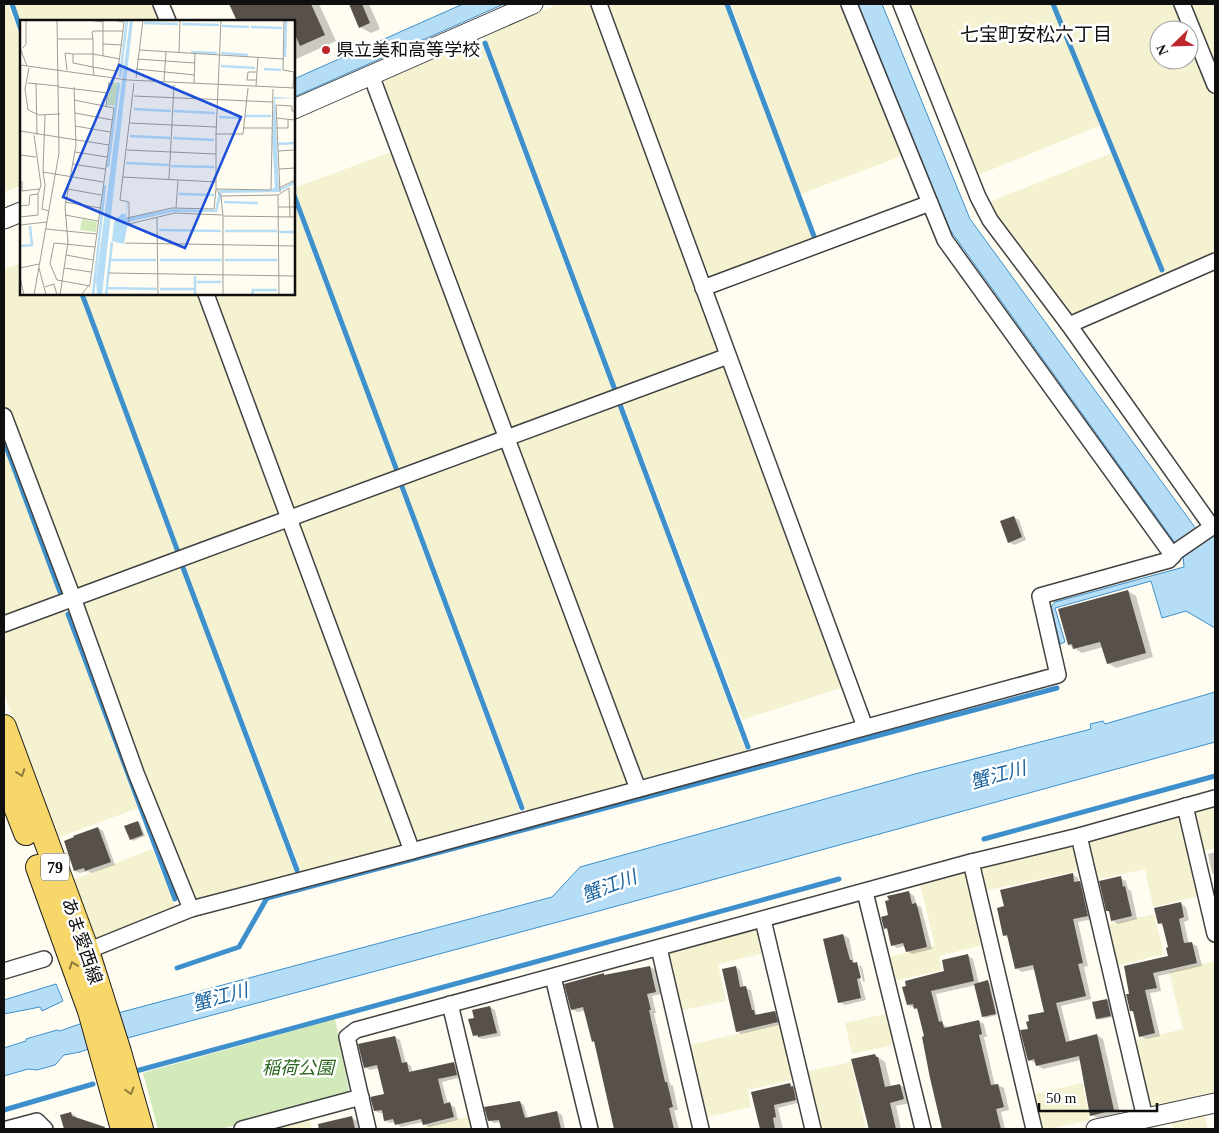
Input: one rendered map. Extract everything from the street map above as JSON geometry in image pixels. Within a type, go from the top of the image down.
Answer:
[{"type":"main road","name":"あま愛西線","points":[[4,727],[86,951],[97,1009]]},
{"type":"main road","name":"あま愛西線","points":[[4,776],[97,1009],[111,1055],[141,1129]]},
{"type":"main road","name":"あま愛西線","points":[[111,1055],[123,1129]]},
{"type":"street","points":[[161,4],[168,20]]},
{"type":"street","points":[[295,109],[533,4]]},
{"type":"street","points":[[599,4],[865,727]]},
{"type":"street","points":[[850,4],[945,240],[1175,553]]},
{"type":"street","points":[[86,951],[191,909],[1058,675],[1040,596],[1169,560],[1175,553],[1212,527],[1069,325],[990,220],[978,197],[901,4]]},
{"type":"street","points":[[1182,4],[1215,85]]},
{"type":"street","points":[[371,75],[638,789]]},
{"type":"street","points":[[703,288],[930,203]]},
{"type":"street","points":[[4,218],[20,212]]},
{"type":"street","points":[[1069,325],[1215,261]]},
{"type":"street","points":[[206,295],[412,850]]},
{"type":"street","points":[[4,624],[728,356]]},
{"type":"street","points":[[4,416],[73,598],[136,773],[191,909]]},
{"type":"street","points":[[368,1129],[347,1037],[356,1030],[972,862],[1079,836],[1215,798]]},
{"type":"street","points":[[1185,806],[1215,934]]},
{"type":"street","points":[[1079,836],[1145,1118]]},
{"type":"street","points":[[972,862],[1034,1129]]},
{"type":"street","points":[[865,892],[923,1129]]},
{"type":"street","points":[[763,920],[813,1129]]},
{"type":"street","points":[[659,948],[701,1129]]},
{"type":"street","points":[[4,971],[44,959]]},
{"type":"street","points":[[553,977],[590,1129]]},
{"type":"street","points":[[450,1004],[480,1129]]},
{"type":"street","points":[[251,1128],[361,1097]]},
{"type":"street","points":[[1096,1129],[1215,1104]]},
{"type":"street","points":[[7,1129],[37,1121],[45,1129]]},
{"type":"shaded area","points":[[4,4],[8,4],[20,37],[20,186],[4,192]]},
{"type":"shaded area","points":[[14,4],[155,4],[162,20],[20,20]]},
{"type":"shaded area","points":[[558,4],[590,4],[717,350],[714,355],[618,391],[485,36]]},
{"type":"shaded area","points":[[608,4],[724,4],[814,241],[717,278],[706,271]]},
{"type":"shaded area","points":[[731,4],[846,4],[907,154],[801,194]]},
{"type":"shaded area","points":[[907,4],[1051,4],[1101,125],[976,176]]},
{"type":"shaded area","points":[[1055,4],[1177,4],[1184,20],[1149,20],[1149,70],[1199,70],[1199,58],[1215,97],[1215,255],[1167,276]]},
{"type":"shaded area","points":[[1186,4],[1215,4],[1215,76],[1199,36],[1199,20],[1192,20]]},
{"type":"shaded area","points":[[480,38],[613,393],[515,429],[507,425],[382,91],[386,79]]},
{"type":"shaded area","points":[[394,151],[497,428],[493,437],[399,472],[295,188]]},
{"type":"shaded area","points":[[1112,153],[1163,277],[1076,317],[1068,316],[987,203]]},
{"type":"shaded area","points":[[295,206],[395,473],[297,509],[290,504],[212,295],[295,295]]},
{"type":"shaded area","points":[[20,263],[20,295],[80,295],[177,553],[80,588],[71,585],[4,405],[4,269]]},
{"type":"shaded area","points":[[84,295],[199,295],[278,508],[273,518],[180,552]]},
{"type":"shaded area","points":[[716,366],[725,369],[843,687],[742,720],[622,401]]},
{"type":"shaded area","points":[[617,402],[747,754],[647,781],[640,778],[516,446],[520,438]]},
{"type":"shaded area","points":[[4,446],[59,595],[57,598],[4,617]]},
{"type":"shaded area","points":[[498,448],[506,450],[628,779],[622,788],[527,812],[402,483]]},
{"type":"shaded area","points":[[398,484],[521,814],[419,842],[414,838],[298,528],[300,520]]},
{"type":"shaded area","points":[[278,528],[287,531],[402,841],[398,848],[302,874],[184,563]]},
{"type":"shaded area","points":[[181,567],[296,876],[197,900],[190,895],[81,608],[85,602]]},
{"type":"shaded area","points":[[63,611],[65,612],[138,808],[57,838],[4,694],[4,632]]},
{"type":"shaded area","points":[[1215,804],[1215,848],[1202,851],[1194,816],[1196,808]]},
{"type":"shaded area","points":[[1178,815],[1182,819],[1200,896],[1153,907],[1145,869],[1095,880],[1087,846],[1091,840]]},
{"type":"shaded area","points":[[1070,844],[1076,847],[1082,870],[984,891],[979,875],[984,868]]},
{"type":"shaded area","points":[[152,849],[177,910],[100,940],[93,937],[73,880]]},
{"type":"shaded area","points":[[964,872],[970,876],[986,944],[939,956],[942,970],[894,981],[888,957],[935,946],[920,884]]},
{"type":"shaded area","points":[[1154,914],[1164,954],[1115,966],[1106,925]]},
{"type":"shaded area","points":[[753,929],[760,933],[765,953],[718,964],[726,1001],[679,1011],[667,959],[671,952]]},
{"type":"shaded area","points":[[1215,961],[1215,1092],[1152,1107],[1149,1105],[1133,1041],[1183,1029],[1169,972]]},
{"type":"shaded area","points":[[886,1014],[893,1045],[852,1054],[845,1023]]},
{"type":"shaded area","points":[[782,1023],[795,1079],[747,1090],[751,1107],[703,1118],[686,1046]]},
{"type":"shaded area","points":[[851,1062],[866,1129],[818,1129],[804,1072]]},
{"type":"shaded area","points":[[1082,1083],[1090,1120],[1050,1129],[1039,1129],[1030,1095]]},
{"type":"shaded area","points":[[1204,1114],[1208,1129],[1174,1129],[1171,1122]]},
{"type":"shaded area","points":[[470,1116],[473,1129],[425,1129],[424,1127]]},
{"type":"shaded area","points":[[309,1118],[312,1129],[271,1129]]},
{"type":"green space","name":"稲荷公園","points":[[335,1019],[349,1090],[345,1095],[221,1129],[158,1129],[143,1073]]},
{"type":"water","points":[[463,4],[504,4],[295,97],[295,79]]},
{"type":"water","points":[[858,4],[882,4],[970,219],[1202,537],[1215,534],[1215,628],[1186,611],[1162,618],[1151,581],[1055,608],[1065,642],[1060,644],[1051,607],[1055,602],[1184,567],[1183,554],[950,230]]},
{"type":"water","name":"蟹江川","points":[[1215,692],[1215,742],[64,1055],[55,1065],[37,1070],[28,1069],[4,1076],[4,1048],[26,1041],[26,1039],[552,897],[580,867],[915,774],[1091,729],[1090,724],[1103,721],[1105,724]]},
{"type":"water","points":[[56,984],[63,1001],[42,1011],[40,1007],[4,1014],[4,1000]]},
{"type":"building","points":[[229,4],[311,4],[325,35],[300,46],[295,34],[295,20],[237,20]]},
{"type":"building","points":[[349,4],[362,4],[370,23],[359,28]]},
{"type":"building","points":[[1014,516],[1022,537],[1008,543],[1000,521]]},
{"type":"building","points":[[1128,590],[1146,653],[1107,664],[1100,642],[1073,649],[1072,644],[1068,645],[1058,609]]},
{"type":"building","points":[[138,821],[143,835],[130,840],[124,826]]},
{"type":"building","points":[[98,827],[111,862],[85,871],[84,868],[74,871],[64,841]]},
{"type":"building","points":[[1073,873],[1074,882],[1080,881],[1088,916],[1073,919],[1083,963],[1078,964],[1086,996],[1056,1003],[1066,1042],[1097,1034],[1114,1110],[1090,1116],[1079,1056],[1036,1066],[1034,1059],[1028,1061],[1020,1030],[1028,1029],[1026,1022],[1029,1021],[1028,1015],[1044,1012],[1033,965],[1015,969],[1007,935],[1003,936],[997,908],[1004,906],[1000,890]]},
{"type":"building","points":[[1121,876],[1132,916],[1111,921],[1109,911],[1106,911],[1099,881]]},
{"type":"building","points":[[909,891],[912,904],[916,903],[918,909],[927,947],[906,952],[903,943],[891,946],[887,928],[884,929],[881,917],[888,915],[885,901],[889,900],[887,896]]},
{"type":"building","points":[[1181,902],[1184,917],[1179,919],[1184,943],[1192,942],[1197,963],[1153,973],[1157,988],[1145,990],[1155,1033],[1139,1037],[1133,1011],[1130,1011],[1126,994],[1129,994],[1124,966],[1168,956],[1166,948],[1168,947],[1162,923],[1158,924],[1154,908]]},
{"type":"building","points":[[843,934],[850,960],[853,963],[857,962],[861,978],[857,979],[861,998],[838,1003],[823,939]]},
{"type":"building","points":[[968,954],[974,981],[931,991],[939,1022],[942,1021],[944,1028],[979,1020],[982,1034],[979,1035],[991,1085],[998,1084],[1004,1107],[996,1109],[1001,1129],[942,1129],[917,1008],[914,1009],[913,1004],[907,1005],[902,987],[906,986],[905,981],[944,971],[942,960]]},
{"type":"building","points":[[650,966],[656,992],[647,994],[651,1010],[649,1010],[665,1082],[667,1082],[673,1107],[669,1108],[674,1129],[614,1129],[594,1041],[592,1042],[583,1007],[571,1010],[564,984],[604,973],[604,975]]},
{"type":"building","points":[[736,966],[740,987],[746,986],[755,1015],[775,1011],[778,1022],[736,1032],[722,969]]},
{"type":"building","points":[[988,980],[996,1014],[982,1017],[974,984]]},
{"type":"building","points":[[1107,999],[1111,1016],[1096,1019],[1092,1002]]},
{"type":"building","points":[[490,1006],[497,1033],[478,1037],[478,1035],[473,1036],[468,1019],[474,1018],[472,1010]]},
{"type":"building","points":[[395,1036],[402,1063],[407,1062],[409,1072],[454,1062],[457,1075],[438,1079],[444,1104],[450,1102],[454,1117],[423,1125],[421,1119],[395,1125],[393,1119],[384,1121],[382,1110],[374,1111],[370,1097],[384,1094],[377,1065],[364,1068],[358,1044]]},
{"type":"building","points":[[875,1054],[878,1057],[885,1087],[900,1084],[904,1099],[890,1103],[896,1129],[869,1129],[851,1059]]},
{"type":"building","points":[[790,1083],[791,1087],[793,1086],[796,1100],[774,1105],[776,1117],[773,1118],[775,1129],[760,1129],[751,1092]]},
{"type":"building","points":[[520,1101],[525,1118],[557,1111],[561,1129],[501,1129],[499,1120],[488,1121],[484,1107]]},
{"type":"building","points":[[71,1112],[72,1116],[105,1127],[104,1129],[64,1129],[60,1115]]},
{"type":"building","points":[[352,1116],[355,1129],[319,1129],[318,1124]]},
{"type":"waterway","points":[[12,4],[20,27]]},
{"type":"waterway","points":[[727,4],[815,239]]},
{"type":"waterway","points":[[1053,4],[1162,270]]},
{"type":"waterway","points":[[485,43],[615,390]]},
{"type":"waterway","points":[[295,198],[397,471]]},
{"type":"waterway","points":[[82,295],[178,552]]},
{"type":"waterway","points":[[619,402],[748,747]]},
{"type":"waterway","points":[[4,441],[60,592]]},
{"type":"waterway","points":[[401,484],[522,808]]},
{"type":"waterway","points":[[182,565],[297,870]]},
{"type":"waterway","points":[[68,614],[175,899]]},
{"type":"waterway","points":[[177,968],[239,947],[267,898],[1057,688]]},
{"type":"waterway","points":[[984,839],[1215,776]]},
{"type":"waterway","points":[[136,1071],[839,879]]},
{"type":"waterway","points":[[4,1110],[93,1084]]},
{"type":"place","name":"県立美和高等学校","points":[[326,50]]},
{"type":"district","name":"七宝町安松六丁目","points":[[1036,34]]}]
